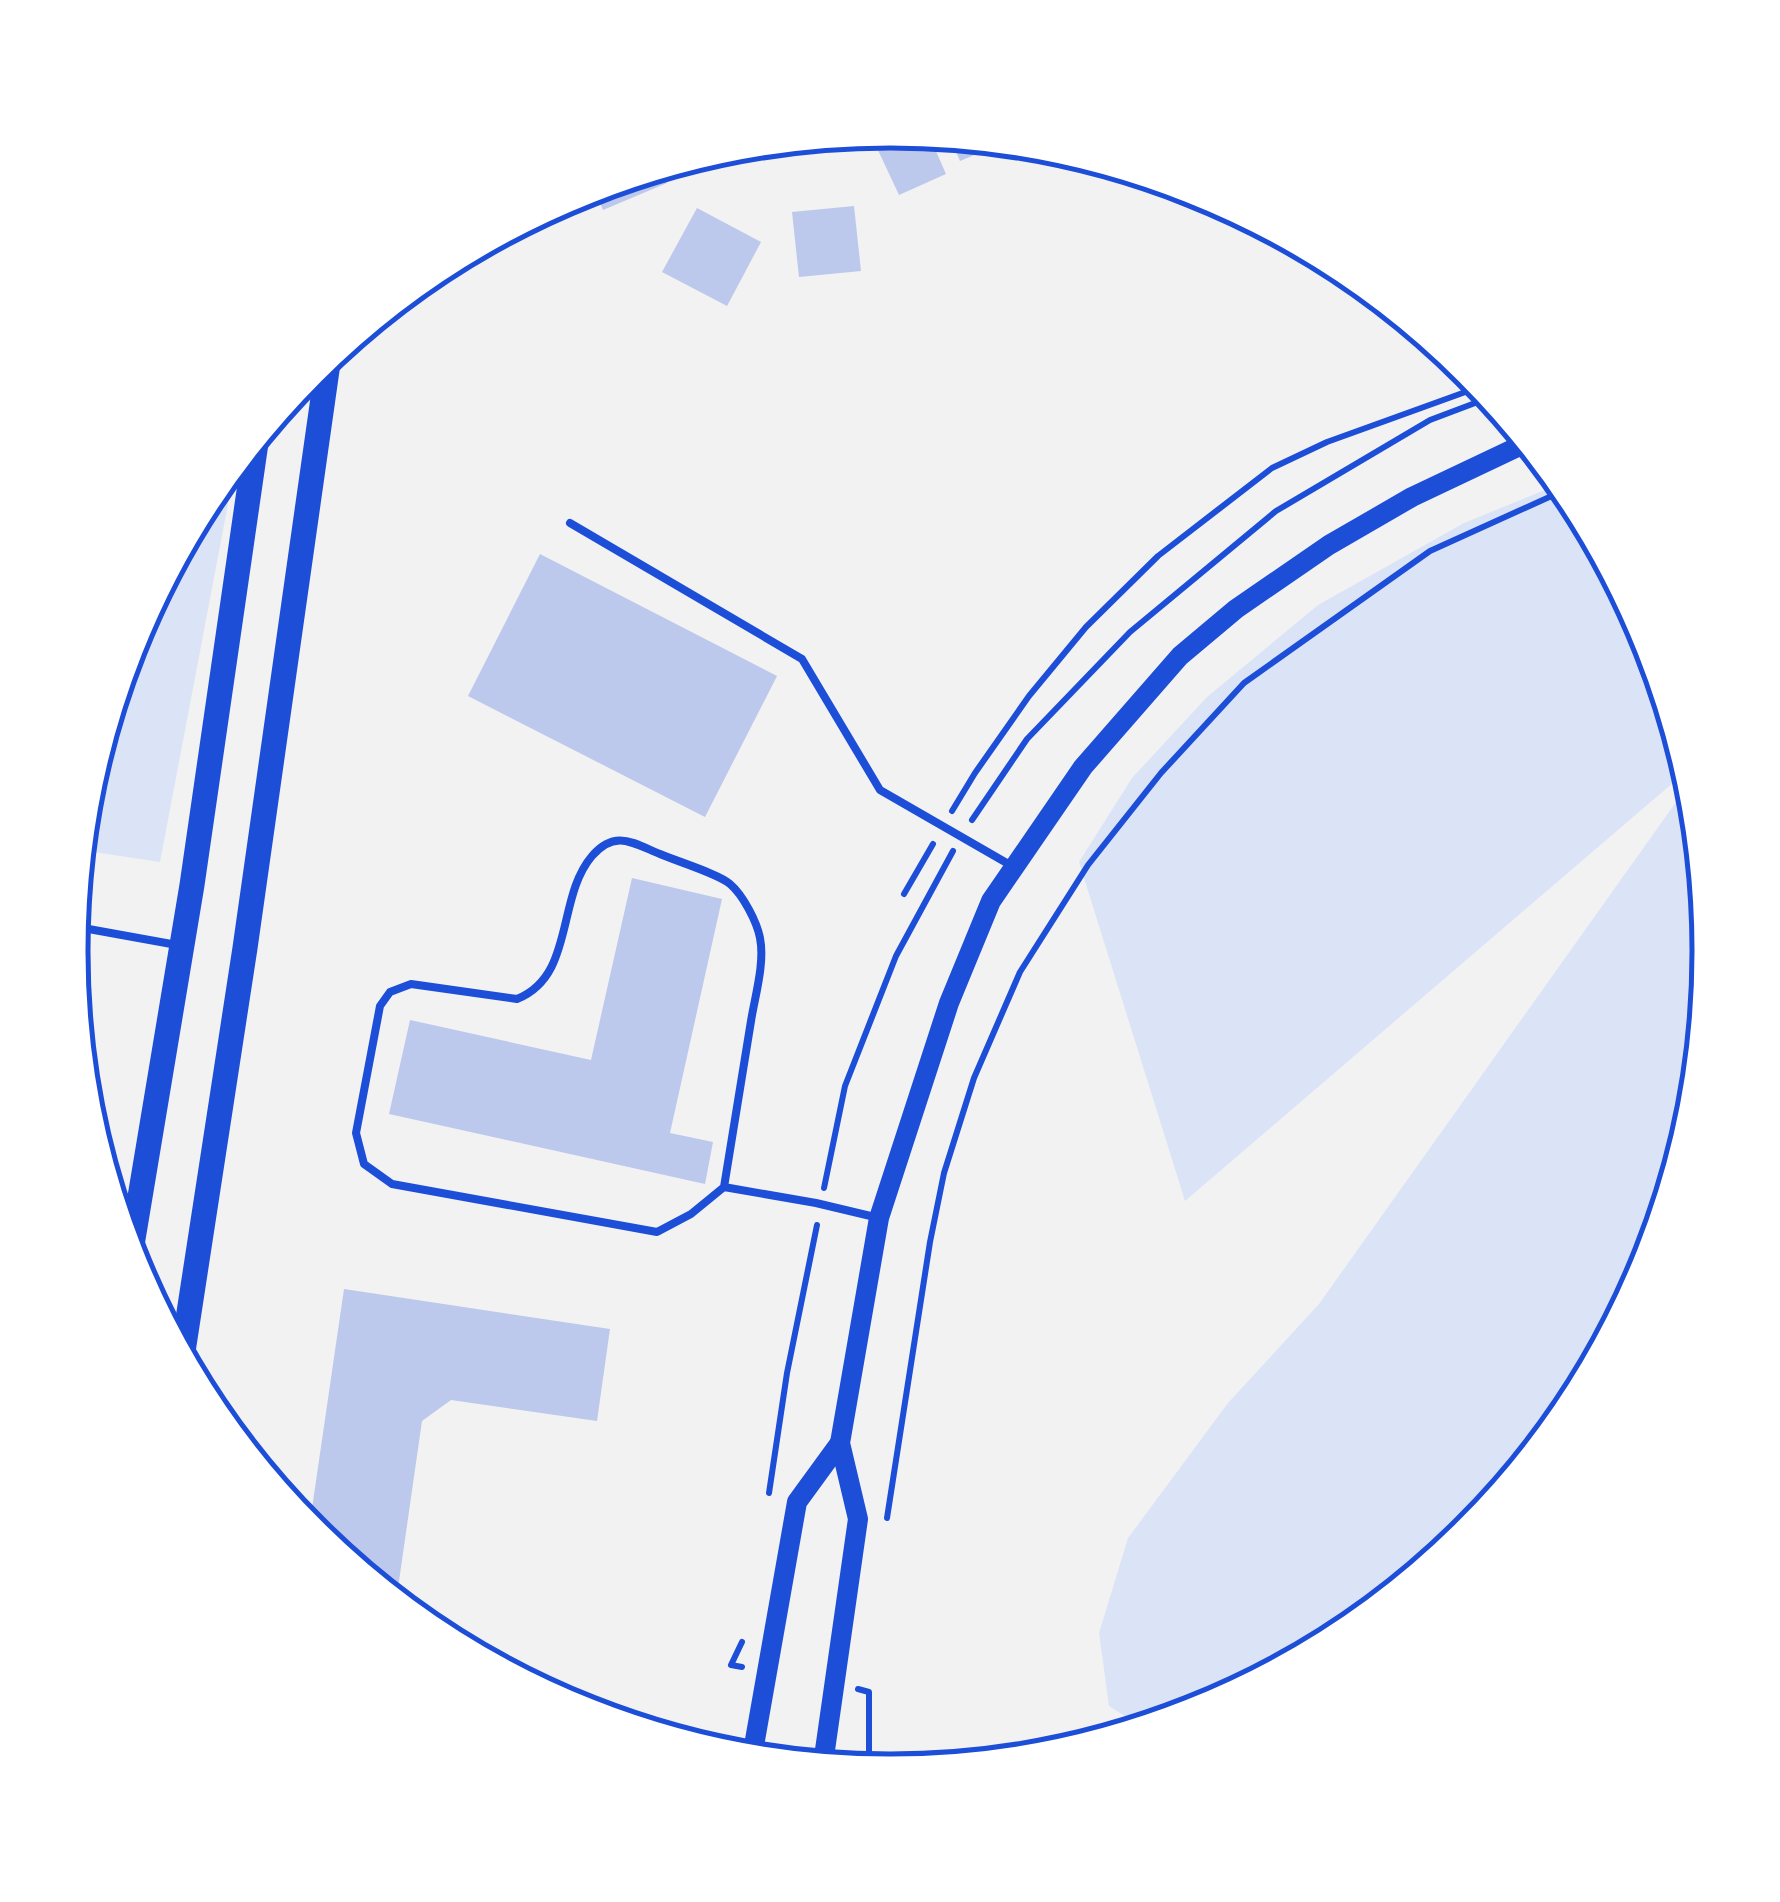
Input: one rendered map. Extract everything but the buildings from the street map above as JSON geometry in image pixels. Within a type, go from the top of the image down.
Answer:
[{"type":"main road","points":[[186,1335],[325,382]]},
{"type":"main road","points":[[825,1751],[858,1518],[840,1443],[879,1218],[949,1003],[990,901],[1095,753],[1180,656],[1236,609],[1329,545],[1515,448]]},
{"type":"main road","points":[[136,1223],[182,946],[253,462]]},
{"type":"main road","points":[[755,1742],[797,1502],[840,1443]]},
{"type":"lane","points":[[570,523],[802,659],[880,790],[1012,866]]},
{"type":"lane","points":[[724,1187],[761,940],[754,919],[730,884],[625,839],[606,843],[576,880],[561,942],[547,978],[533,993],[518,999],[411,984],[390,992],[380,1006],[356,1133],[364,1164],[392,1184],[656,1232],[691,1214],[724,1187],[816,1202],[879,1218]]},
{"type":"lane","points":[[88,929],[182,946]]},
{"type":"path","points":[[904,894],[975,773],[1029,696],[1086,627],[1158,556],[1272,468],[1326,442],[1465,392]]},
{"type":"path","points":[[884,1532],[944,1174],[974,1078],[1020,972],[1088,866],[1161,773],[1244,683],[1430,551],[1551,497]]},
{"type":"path","points":[[866,1680],[869,1692]]},
{"type":"shaded area","points":[[1546,489],[1610,596],[1650,693],[1674,782],[1185,1201],[1079,862],[1132,778],[1207,697],[1318,605],[1464,523]]},
{"type":"shaded area","points":[[230,495],[160,862],[93,852],[103,794],[130,693],[149,644],[170,596]]},
{"type":"shaded area","points":[[1678,799],[1691,899],[1691,1003],[1686,1056],[1665,1159],[1650,1209],[1610,1306],[1585,1352],[1527,1440],[1493,1480],[1379,1588],[1245,1671],[1127,1717],[1109,1706],[1099,1633],[1128,1538],[1228,1403],[1319,1304]]}]
